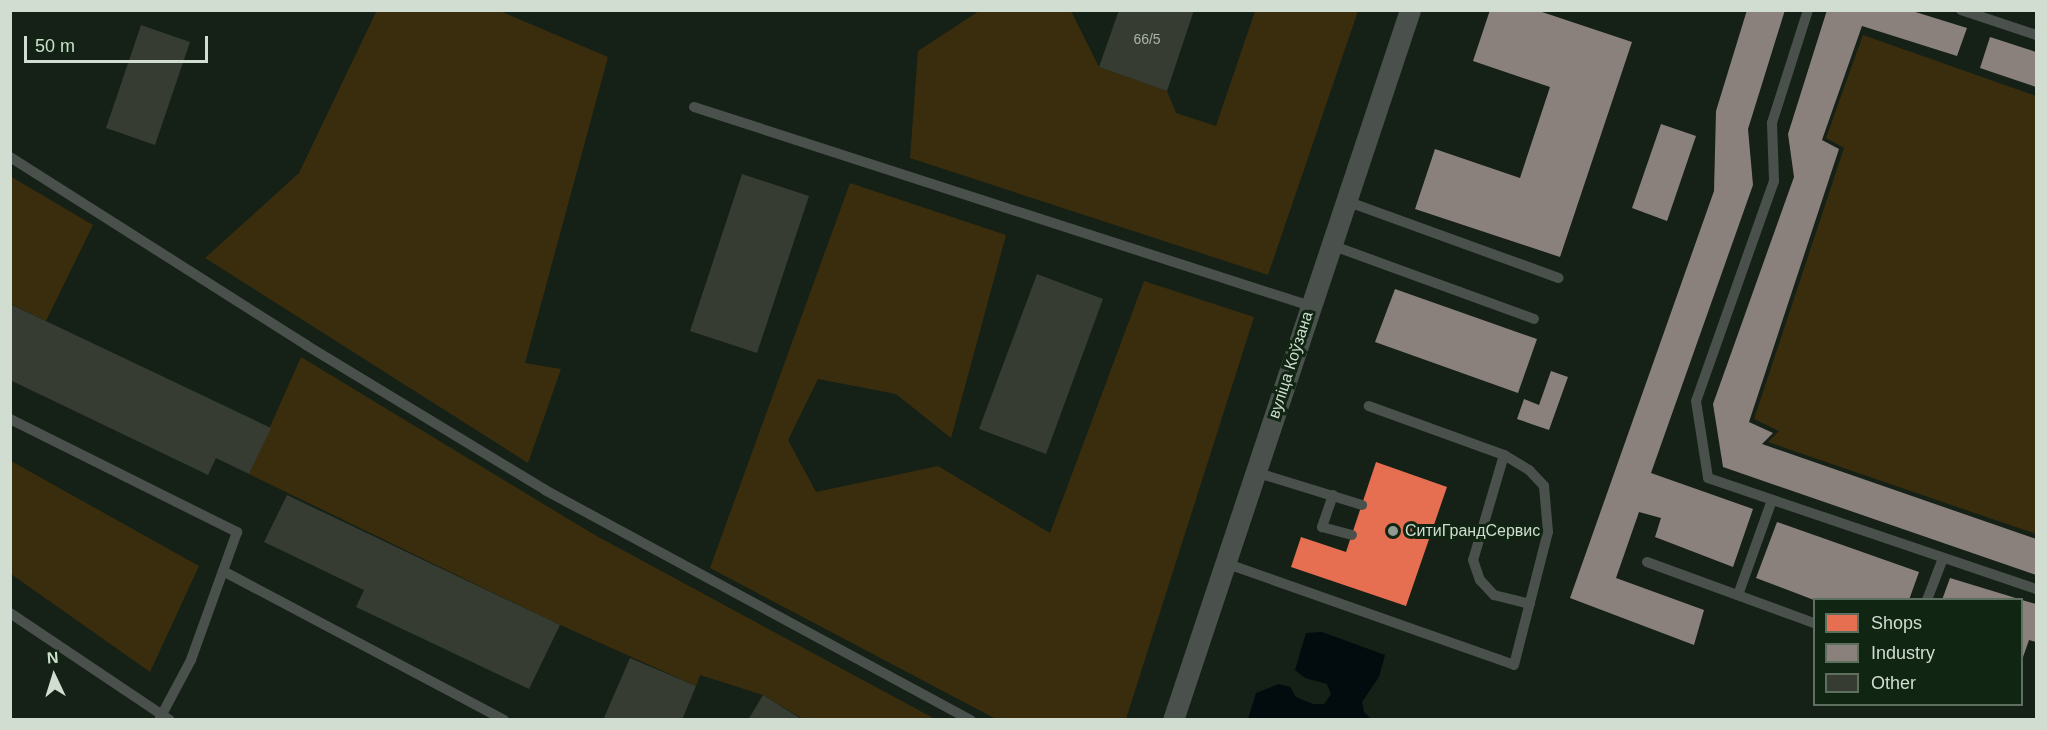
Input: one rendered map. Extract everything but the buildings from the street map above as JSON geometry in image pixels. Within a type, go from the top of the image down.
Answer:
[{"type":"street","name":"вуліца Коўзана","points":[[1173,720],[1410,10]]},
{"type":"lane","points":[[1808,10],[1772,123],[1774,181],[1696,401],[1708,478],[2037,589]]},
{"type":"lane","points":[[1960,10],[1995,16],[2037,35]]},
{"type":"lane","points":[[694,107],[1310,306]]},
{"type":"lane","points":[[10,157],[306,345],[545,490],[970,720]]},
{"type":"lane","points":[[1346,201],[1559,278]]},
{"type":"lane","points":[[1331,245],[1534,319]]},
{"type":"lane","points":[[1225,563],[1514,665],[1548,532],[1544,486],[1537,478],[1504,455],[1369,406]]},
{"type":"lane","points":[[10,419],[237,532],[191,660],[164,718],[10,613]]},
{"type":"lane","points":[[1504,455],[1473,560],[1480,580],[1494,595],[1530,604]]},
{"type":"lane","points":[[1255,472],[1362,504]]},
{"type":"lane","points":[[1333,495],[1322,527],[1352,534]]},
{"type":"lane","points":[[1738,595],[1772,500]]},
{"type":"lane","points":[[1928,598],[1942,558]]},
{"type":"lane","points":[[1647,562],[1813,622]]},
{"type":"lane","points":[[223,571],[504,720]]},
{"type":"shaded area","points":[[377,10],[500,11],[608,57],[525,363],[561,369],[528,463],[205,258],[299,173]]},
{"type":"shaded area","points":[[979,11],[1071,11],[1099,67],[1167,91],[1176,113],[1216,126],[1255,11],[1358,11],[1268,275],[910,158],[918,51]]},
{"type":"shaded area","points":[[1863,35],[2036,96],[2036,534],[1768,442],[1779,431],[1754,419],[1844,148],[1826,138]]},
{"type":"shaded area","points":[[10,176],[93,225],[46,321],[11,304]]},
{"type":"shaded area","points":[[850,183],[1006,235],[951,438],[896,394],[818,379],[788,440],[816,492],[938,466],[1050,533],[1144,281],[1254,317],[1126,719],[996,719],[710,568]]},
{"type":"shaded area","points":[[301,357],[593,534],[935,719],[803,719],[763,695],[700,675],[696,686],[547,619],[249,474]]},
{"type":"shaded area","points":[[11,461],[199,566],[150,672],[11,574]]},
{"type":"shaded area","points":[[1322,632],[1385,655],[1379,677],[1362,702],[1364,712],[1371,719],[1248,719],[1256,693],[1279,684],[1290,687],[1296,697],[1313,704],[1324,704],[1331,694],[1327,684],[1305,678],[1295,670],[1306,633]]},
{"type":"place","name":"СитиГрандСервис","points":[[1393,531]]}]
